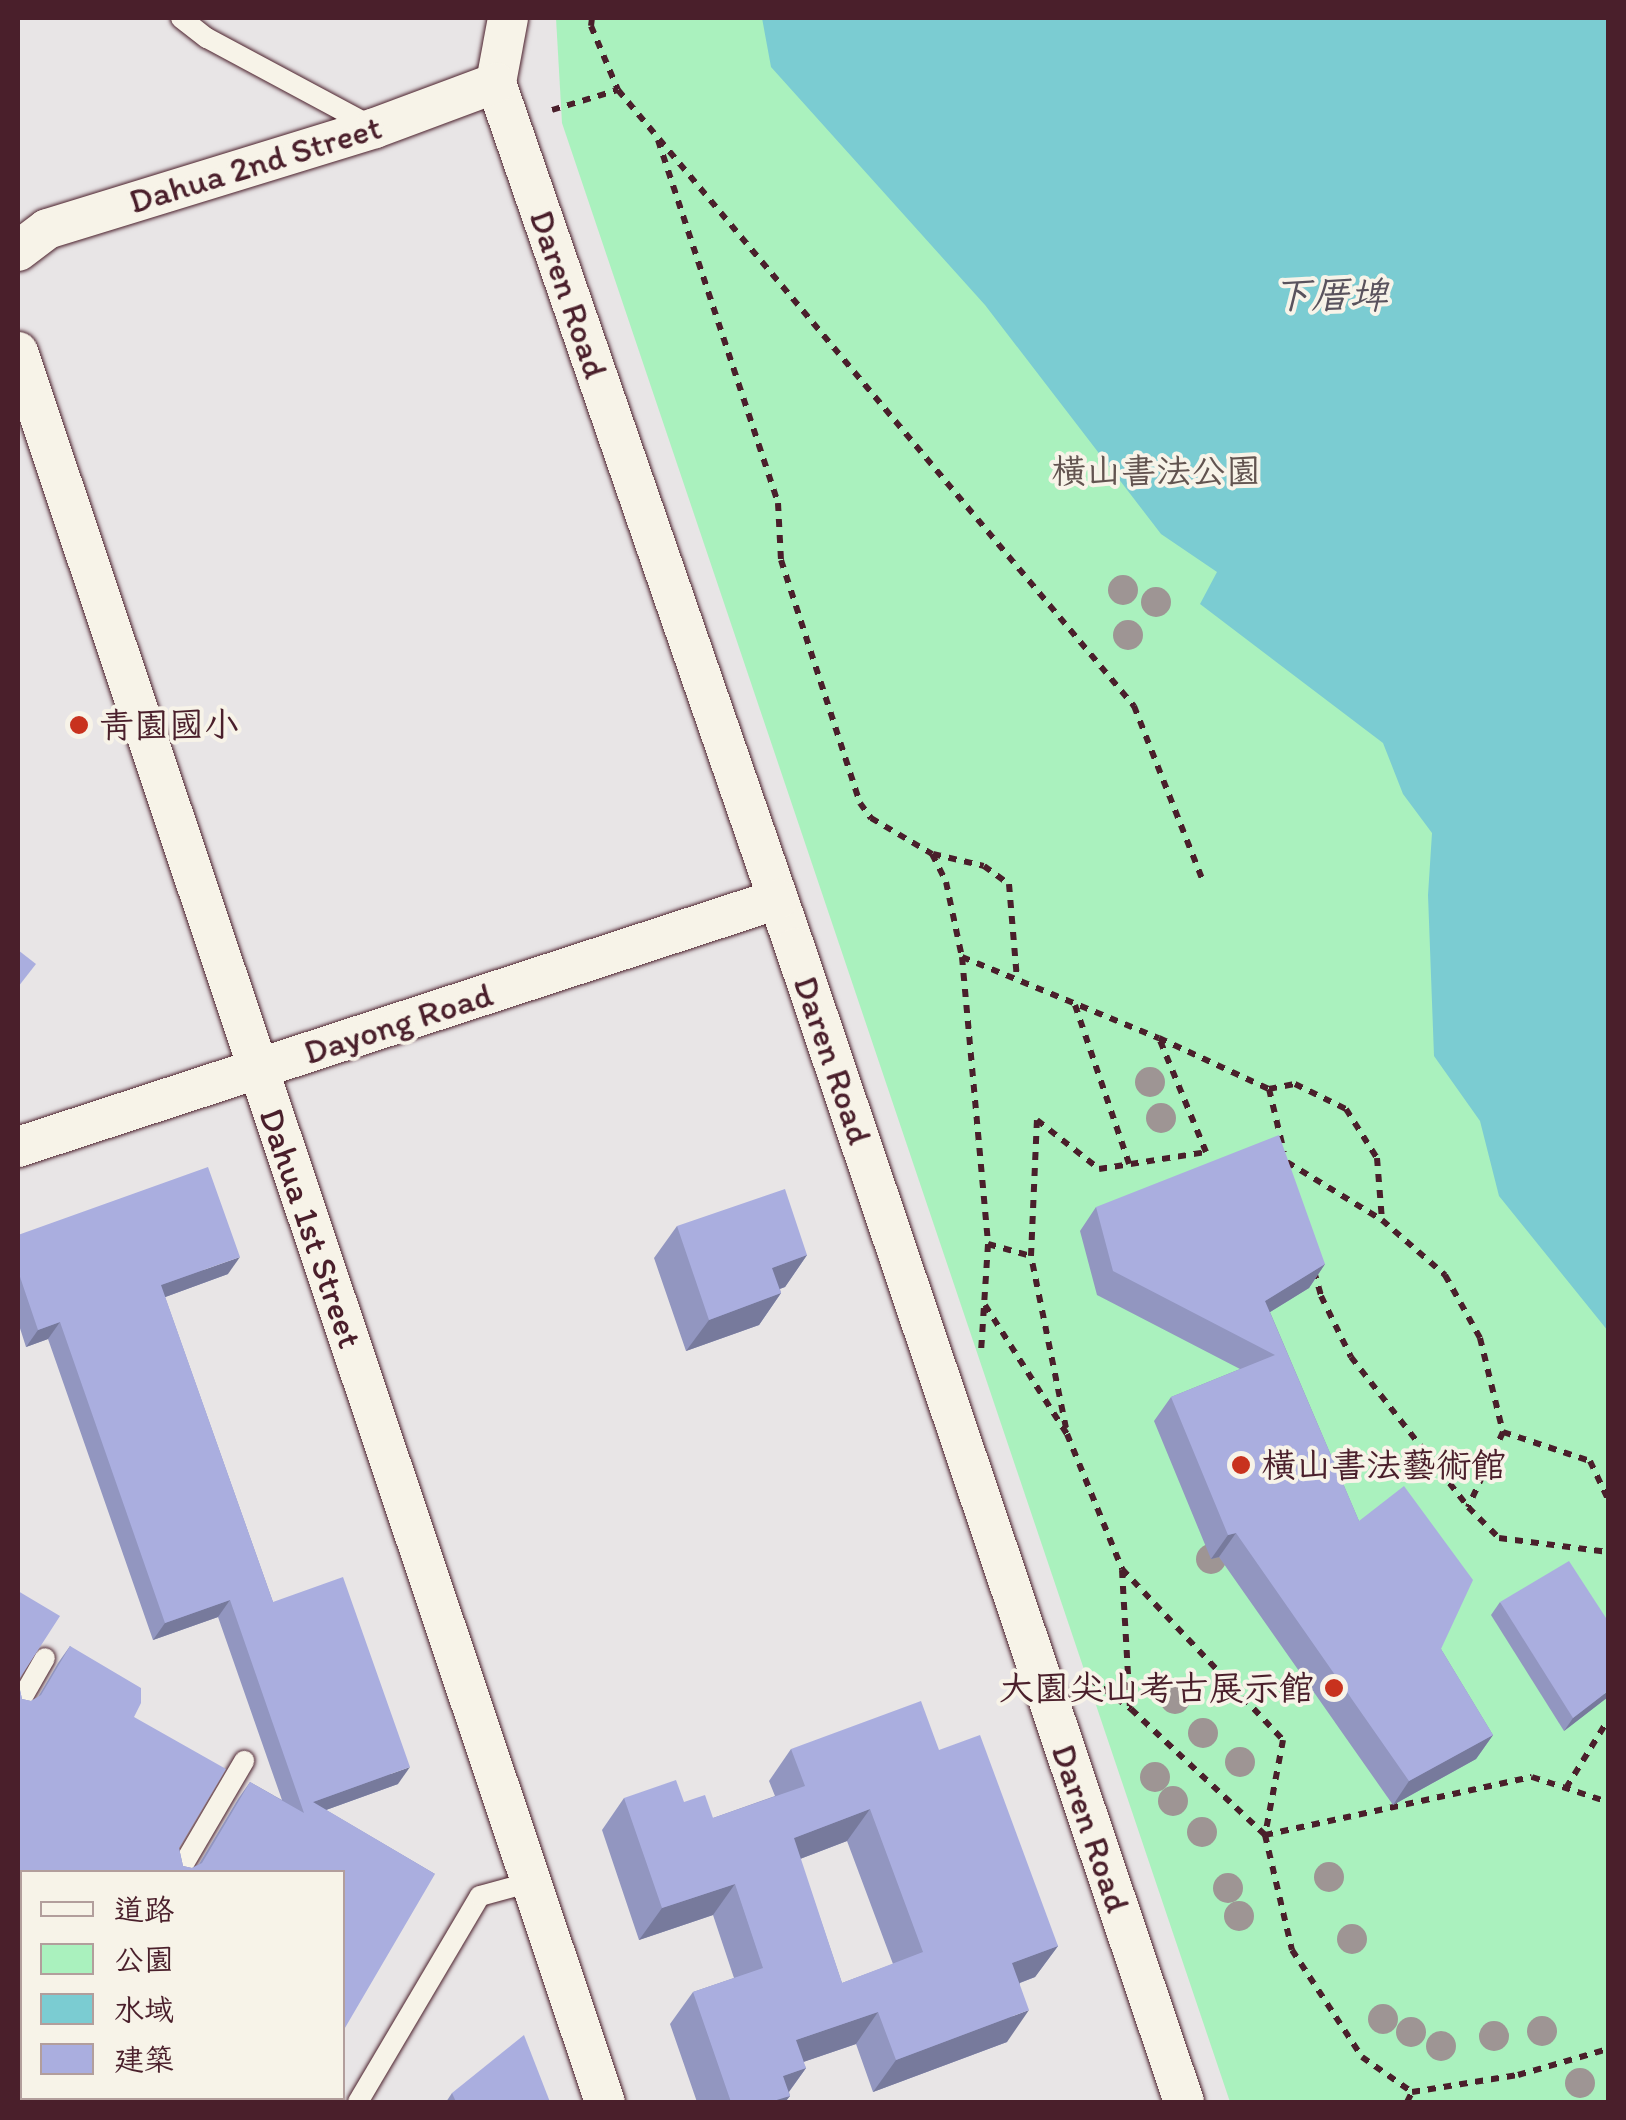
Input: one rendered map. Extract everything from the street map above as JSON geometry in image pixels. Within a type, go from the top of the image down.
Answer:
[{"type":"street","name":"Daren Road","points":[[508,18],[496,83],[778,899],[1184,2102]]},
{"type":"street","name":"Dahua 2nd Street","points":[[18,250],[46,229],[374,128],[496,83]]},
{"type":"street","name":"Dahua 1st Street","points":[[18,352],[605,2102]]},
{"type":"street","name":"Dayong Road","points":[[18,1147],[778,899]]},
{"type":"lane","points":[[181,18],[207,38],[374,128]]},
{"type":"lane","points":[[18,1706],[46,1658]]},
{"type":"lane","points":[[180,1870],[244,1761]]},
{"type":"lane","points":[[358,2102],[480,1896],[531,1882]]},
{"type":"path","points":[[592,18],[590,26],[618,90],[1134,706],[1204,884]]},
{"type":"path","points":[[538,114],[618,90]]},
{"type":"path","points":[[658,140],[778,503],[781,560],[860,804],[871,818],[932,854],[984,866],[1009,884],[1017,980]]},
{"type":"path","points":[[932,854],[946,882],[962,957],[988,1244],[980,1367]]},
{"type":"path","points":[[962,957],[1159,1038],[1268,1090],[1296,1084],[1346,1109],[1377,1158],[1382,1220]]},
{"type":"path","points":[[1074,1003],[1129,1164]]},
{"type":"path","points":[[1130,1709],[1122,1569],[1068,1434],[1032,1256],[1036,1120],[1099,1169],[1206,1152],[1159,1038]]},
{"type":"path","points":[[1268,1090],[1290,1174]]},
{"type":"path","points":[[1286,1162],[1382,1220],[1445,1276],[1472,1322],[1480,1338],[1503,1432],[1468,1507]]},
{"type":"path","points":[[988,1244],[1032,1256]]},
{"type":"path","points":[[1311,1260],[1321,1296],[1351,1357],[1468,1507],[1499,1538],[1608,1552]]},
{"type":"path","points":[[984,1303],[1068,1434]]},
{"type":"path","points":[[1503,1432],[1590,1461],[1608,1499]]},
{"type":"path","points":[[1122,1569],[1283,1740],[1265,1835],[1292,1950],[1362,2058],[1412,2092],[1518,2074],[1608,2049]]},
{"type":"path","points":[[1075,1668],[1130,1709],[1265,1835]]},
{"type":"path","points":[[1566,1788],[1608,1720]]},
{"type":"path","points":[[1265,1835],[1532,1776],[1608,1802]]},
{"type":"path","points":[[1407,2102],[1412,2092]]},
{"type":"green space","name":"橫山書法公園","points":[[556,18],[1608,18],[1608,2102],[1230,2102],[562,123]]},
{"type":"water","name":"下厝埤","points":[[762,18],[1608,18],[1608,1331],[1499,1196],[1480,1121],[1434,1056],[1428,895],[1432,833],[1403,794],[1383,743],[1200,604],[1217,572],[1161,534],[985,305],[771,67]]},
{"type":"building","points":[[18,950],[36,964],[18,987]]},
{"type":"building","name":"橫山書法藝術館","points":[[1279,1135],[1325,1264],[1265,1301],[1359,1521],[1404,1486],[1473,1580],[1441,1649],[1493,1735],[1409,1781],[1236,1533],[1228,1535],[1171,1397],[1275,1355],[1113,1271],[1096,1207]]},
{"type":"building","points":[[208,1167],[240,1257],[161,1285],[273,1602],[343,1577],[410,1767],[313,1802],[435,1874],[345,2028],[345,1870],[20,1870],[20,2100],[304,2100],[18,2102],[18,1681],[22,1699],[31,1701],[41,1695],[70,1646],[141,1688],[141,1703],[134,1717],[226,1769],[179,1848],[183,1866],[192,1868],[202,1863],[250,1782],[304,1813],[230,1600],[165,1623],[60,1322],[38,1330],[18,1271],[18,1235]]},
{"type":"building","points":[[785,1189],[807,1255],[772,1268],[781,1293],[709,1320],[677,1226]]},
{"type":"building","points":[[1569,1561],[1608,1621],[1608,1691],[1573,1718],[1500,1602]]},
{"type":"building","points":[[18,1591],[60,1616],[18,1681]]},
{"type":"building","points":[[921,1701],[939,1750],[980,1735],[1058,1946],[1012,1963],[1029,2010],[896,2060],[878,2012],[796,2040],[806,2068],[783,2076],[790,2096],[770,2102],[731,2102],[693,1992],[763,1968],[735,1884],[662,1908],[624,1798],[676,1780],[684,1802],[705,1795],[713,1818],[805,1786],[791,1749]],"holes":[[[870,1809],[923,1952],[842,1983],[794,1838]]]},
{"type":"building","points":[[524,2035],[550,2102],[456,2102],[452,2093]]},
{"type":"place","name":"青園國小","points":[[79,725]]},
{"type":"place","name":"橫山書法藝術館","points":[[1241,1465]]},
{"type":"place","name":"大園尖山考古展示館","points":[[1334,1688]]}]
